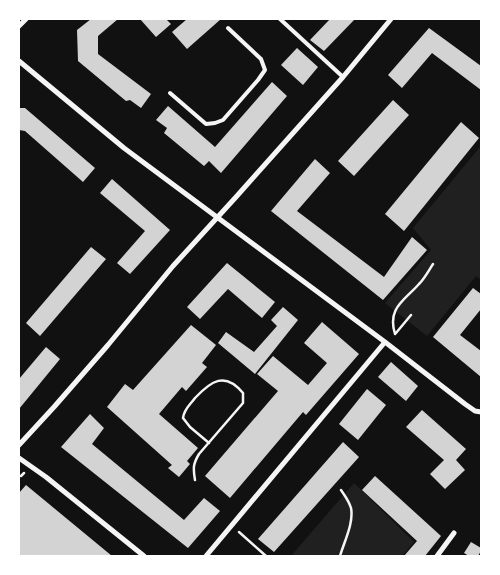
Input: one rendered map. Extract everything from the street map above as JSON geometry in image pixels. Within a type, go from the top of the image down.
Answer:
[{"type":"street","points":[[19,26],[26,19]]},
{"type":"street","points":[[19,445],[108,345],[154,288],[343,77],[391,19]]},
{"type":"street","points":[[19,61],[124,148],[465,404],[475,411],[481,412]]},
{"type":"street","points":[[206,556],[386,343]]},
{"type":"street","points":[[19,458],[46,477],[144,556]]},
{"type":"street","points":[[437,556],[454,533]]},
{"type":"lane","points":[[280,19],[343,77]]},
{"type":"lane","points":[[170,93],[206,124],[223,120],[265,70],[261,59],[228,28]]},
{"type":"path","points":[[396,334],[392,324],[394,312],[421,282],[433,264]]},
{"type":"path","points":[[386,343],[411,316]]},
{"type":"path","points":[[195,480],[194,463],[209,442],[243,403],[243,393],[236,384],[229,381],[218,380],[209,385],[184,412],[183,418],[190,427],[209,442]]},
{"type":"path","points":[[21,476],[24,473]]},
{"type":"path","points":[[340,556],[350,523],[351,509],[341,490]]},
{"type":"path","points":[[232,526],[266,556]]},
{"type":"shaded area","points":[[480,147],[481,280],[476,276],[427,336],[385,303],[431,250],[413,228]]},
{"type":"shaded area","points":[[354,483],[414,542],[402,556],[291,556]]},
{"type":"building","points":[[91,19],[118,19],[98,36],[98,54],[151,94],[141,108],[130,100],[126,101],[78,61],[77,30]]},
{"type":"building","points":[[140,19],[166,19],[171,24],[156,37]]},
{"type":"building","points":[[187,19],[221,19],[187,49],[172,32]]},
{"type":"building","points":[[330,19],[355,19],[324,51],[310,40]]},
{"type":"building","points":[[429,28],[481,66],[481,90],[432,53],[402,88],[388,75]]},
{"type":"building","points":[[297,48],[318,67],[303,85],[281,65]]},
{"type":"building","points":[[272,82],[287,96],[221,173],[209,161],[204,166],[164,133],[167,128],[156,120],[168,106],[215,147]]},
{"type":"building","points":[[393,100],[409,115],[354,176],[338,161]]},
{"type":"building","points":[[19,108],[25,108],[95,168],[83,182],[25,131],[19,130]]},
{"type":"building","points":[[461,122],[479,138],[404,231],[385,214]]},
{"type":"building","points":[[315,159],[330,173],[297,211],[384,277],[412,237],[427,250],[383,300],[271,211]]},
{"type":"building","points":[[112,179],[170,230],[130,274],[117,263],[145,231],[100,193]]},
{"type":"building","points":[[91,247],[106,259],[40,336],[26,323]]},
{"type":"building","points":[[227,263],[275,302],[262,318],[228,289],[200,319],[187,307]]},
{"type":"building","points":[[473,288],[481,294],[481,309],[460,335],[481,351],[481,377],[433,337]]},
{"type":"building","points":[[283,307],[298,320],[255,374],[218,343],[226,332],[254,352],[277,326],[271,320]]},
{"type":"building","points":[[322,322],[359,354],[306,415],[303,412],[230,498],[205,476],[278,391],[257,374],[273,356],[308,385],[327,363],[304,343]]},
{"type":"building","points":[[191,325],[216,345],[202,363],[207,367],[186,391],[182,387],[159,414],[198,448],[187,461],[190,464],[179,477],[168,468],[172,465],[107,407],[125,384],[133,390]]},
{"type":"building","points":[[46,347],[60,359],[19,409],[19,379]]},
{"type":"building","points":[[391,362],[418,386],[406,401],[378,377]]},
{"type":"building","points":[[367,389],[386,405],[358,440],[339,424]]},
{"type":"building","points":[[422,410],[466,449],[456,460],[465,470],[445,489],[430,474],[444,460],[406,427]]},
{"type":"building","points":[[90,414],[104,428],[92,444],[184,520],[204,498],[220,511],[188,548],[61,447]]},
{"type":"building","points":[[343,442],[359,457],[274,552],[258,539]]},
{"type":"building","points":[[375,476],[441,536],[425,556],[404,556],[417,541],[362,490]]},
{"type":"building","points":[[26,485],[112,556],[19,556],[19,493]]},
{"type":"building","points":[[471,542],[481,548],[478,556],[469,556],[464,553]]}]
